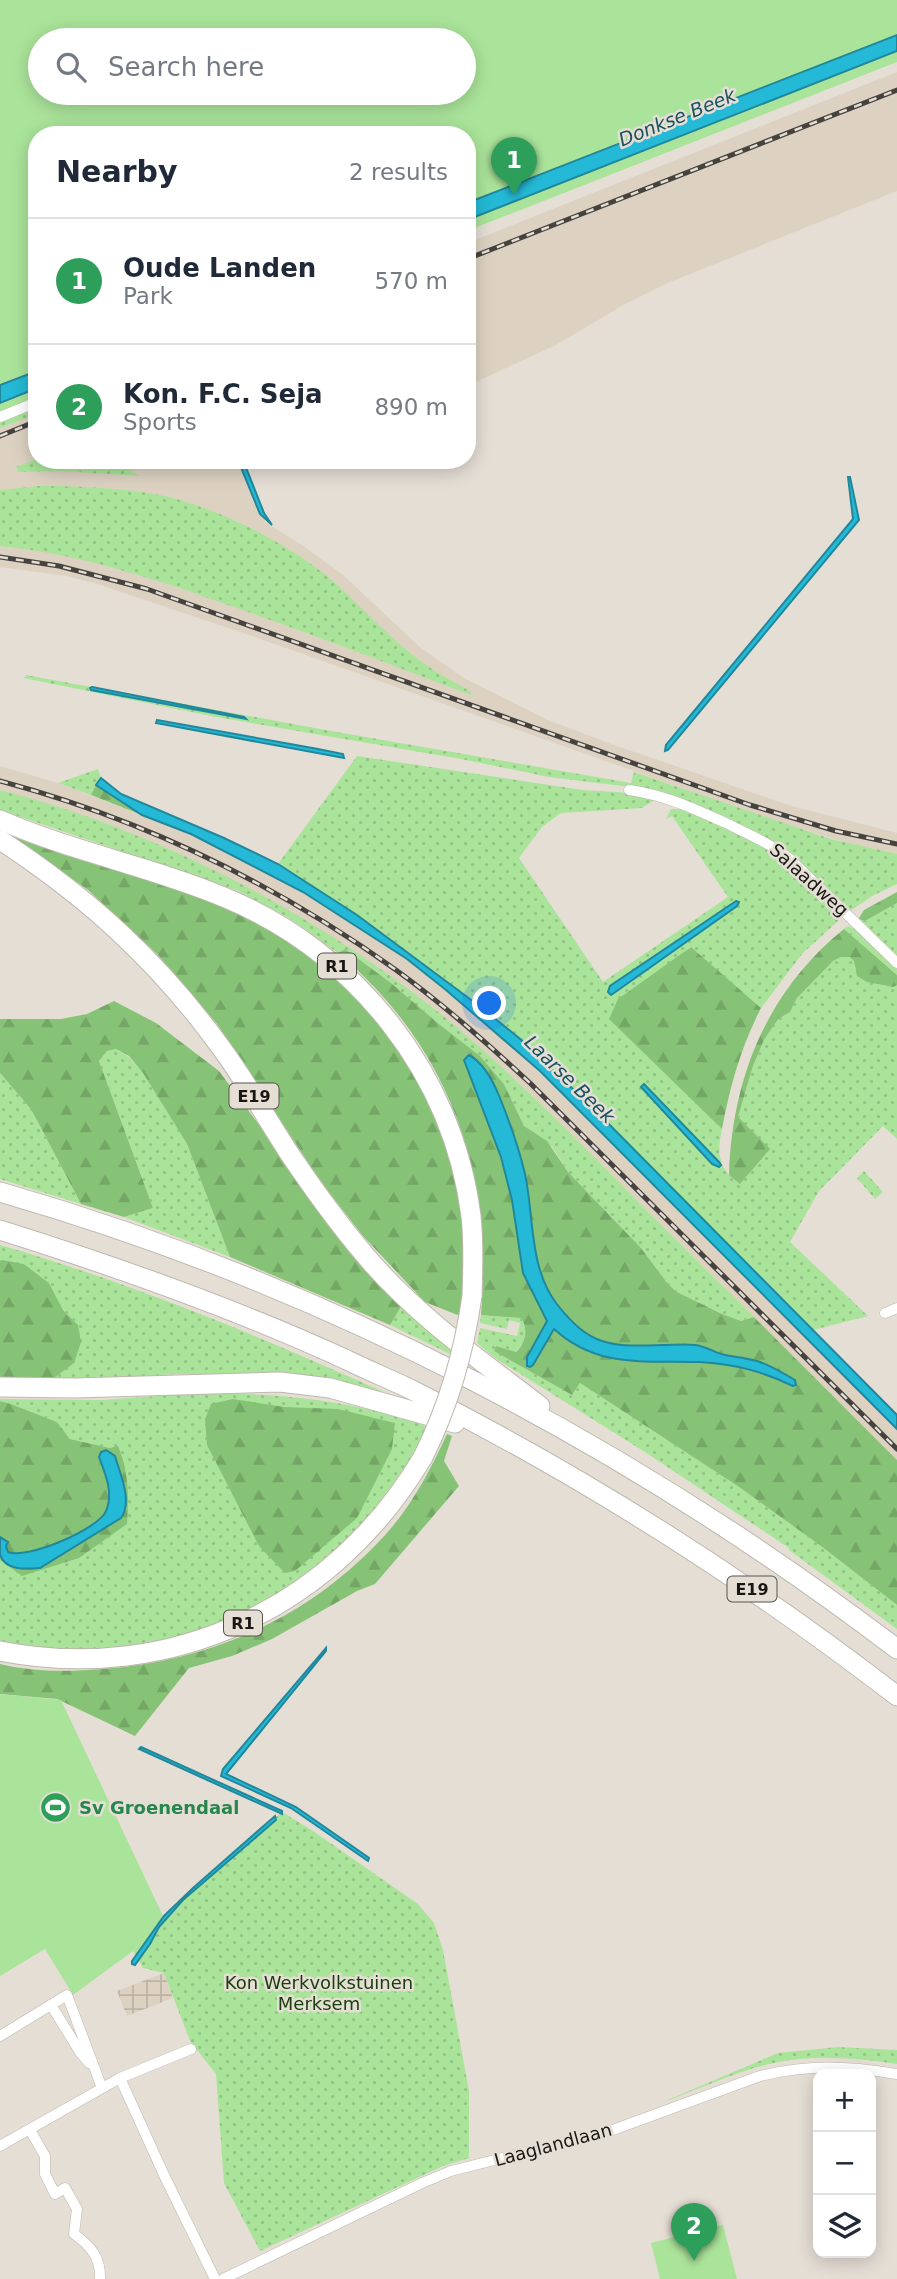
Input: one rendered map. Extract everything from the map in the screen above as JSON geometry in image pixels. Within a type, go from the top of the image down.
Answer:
[{"type":"highway","name":"R1","points":[[0,820],[70,847],[202,889],[246,907],[271,919],[308,943],[357,985],[405,1043],[430,1084],[452,1134],[471,1215],[473,1253],[468,1323],[457,1376],[438,1425],[410,1479],[382,1517],[346,1553],[305,1587],[257,1617],[197,1641],[128,1656],[70,1660],[0,1651]]},
{"type":"highway","name":"E19","points":[[0,840],[84,899],[131,941],[173,986],[224,1051],[314,1189],[366,1256],[391,1282],[435,1324],[594,1446]]},
{"type":"highway","name":"E19","points":[[0,1192],[164,1245],[297,1298],[443,1365],[594,1446],[740,1536],[897,1649]]},
{"type":"highway","name":"E19","points":[[0,1230],[159,1283],[262,1322],[412,1390],[505,1438],[601,1492],[725,1570],[829,1643],[897,1696]]},
{"type":"highway","name":"E19","points":[[0,1387],[75,1388],[280,1382],[330,1388],[505,1438]]},
{"type":"street","points":[[0,417],[28,406]]},
{"type":"street","name":"Salaadweg","points":[[629,789],[653,793],[679,802],[776,848],[897,963]]},
{"type":"street","points":[[885,1313],[897,1308]]},
{"type":"street","points":[[0,2036],[67,1995],[102,2088]]},
{"type":"street","points":[[51,2005],[80,2052],[92,2066]]},
{"type":"street","points":[[0,2146],[120,2078],[191,2049]]},
{"type":"street","name":"Laaglandlaan","points":[[223,2279],[451,2171],[610,2131],[760,2076],[784,2070],[819,2067],[853,2067],[897,2074]]},
{"type":"street","points":[[120,2078],[215,2279]]},
{"type":"street","points":[[30,2130],[45,2156],[45,2174],[55,2194],[65,2188],[78,2210],[74,2234],[89,2245],[101,2265],[100,2279]]},
{"type":"shaded area","points":[[897,72],[897,191],[670,282],[625,304],[556,345],[476,382],[476,239]]},
{"type":"shaded area","points":[[28,417],[28,469],[244,469],[265,522],[342,574],[421,648],[464,678],[548,720],[614,745],[792,806],[897,833],[897,854],[864,848],[778,822],[94,583],[66,576],[0,567],[0,428]]},
{"type":"shaded area","points":[[0,766],[58,783],[191,834],[303,892],[407,959],[540,1071],[897,1429],[897,1460],[524,1088],[433,1008],[343,945],[239,884],[127,832],[0,790]]},
{"type":"shaded area","points":[[164,1973],[173,1998],[127,2016],[117,1991]]},
{"type":"green space","points":[[0,0],[897,0],[897,62],[476,227],[476,126],[28,126],[28,401],[0,414]]},
{"type":"green space","points":[[28,410],[28,417],[0,428],[0,421]]},
{"type":"green space","points":[[28,462],[28,469],[128,469],[139,476],[61,471],[18,472],[16,467]]},
{"type":"green space","points":[[39,486],[108,488],[161,495],[197,505],[255,530],[310,563],[402,646],[471,692],[471,695],[146,577],[89,561],[0,546],[0,490]]},
{"type":"green space","points":[[26,675],[631,783],[634,772],[831,839],[897,854],[897,884],[850,911],[777,844],[678,797],[655,790],[549,777],[461,759],[216,717],[24,678]]},
{"type":"green space","points":[[357,756],[583,790],[631,793],[654,800],[642,808],[561,813],[542,827],[519,858],[603,982],[728,897],[672,816],[666,819],[671,809],[687,809],[778,853],[840,912],[838,921],[802,954],[761,1008],[690,947],[610,1018],[722,1129],[720,1153],[722,1164],[729,1175],[738,1117],[753,1066],[764,1040],[778,1019],[790,1012],[797,998],[822,971],[841,957],[850,957],[855,961],[855,969],[875,982],[886,986],[897,985],[897,1139],[883,1126],[819,1191],[790,1242],[868,1316],[813,1330],[589,1104],[519,1038],[357,915],[278,864]]},
{"type":"green space","points":[[98,769],[101,778],[91,795],[58,783]]},
{"type":"green space","points":[[96,785],[142,815],[91,795]]},
{"type":"green space","points":[[0,790],[116,827],[172,850],[281,906],[384,972],[454,1025],[515,1080],[754,1317],[741,1321],[720,1313],[677,1292],[668,1284],[641,1248],[568,1172],[553,1148],[524,1126],[504,1084],[480,1056],[345,949],[338,953],[289,918],[236,890],[0,810]]},
{"type":"green space","points":[[9,834],[198,896],[260,923],[334,974],[392,1038],[428,1100],[450,1156],[464,1225],[465,1294],[462,1294],[460,1316],[425,1302],[363,1236],[321,1182],[217,1024],[157,954],[88,890]]},
{"type":"green space","points":[[897,892],[897,903],[865,921],[859,918],[864,910]]},
{"type":"green space","points":[[897,903],[897,957],[861,920],[865,921]]},
{"type":"green space","points":[[848,926],[855,929],[897,969],[897,975],[844,929]]},
{"type":"green space","points":[[844,929],[897,975],[897,985],[893,987],[867,982],[857,976],[854,961],[850,957],[841,957],[833,961],[797,998],[790,1012],[778,1019],[764,1040],[753,1066],[738,1117],[770,1149],[740,1184],[729,1175],[732,1139],[737,1104],[759,1039],[794,980],[817,953]]},
{"type":"green space","points":[[691,947],[761,1008],[737,1067],[722,1129],[609,1019],[618,999]]},
{"type":"green space","points":[[345,949],[480,1056],[504,1084],[524,1126],[547,1141],[568,1172],[641,1248],[668,1284],[677,1292],[720,1313],[741,1321],[754,1317],[897,1460],[897,1605],[739,1487],[580,1383],[572,1395],[494,1351],[496,1346],[516,1352],[524,1341],[525,1327],[521,1318],[481,1315],[483,1262],[479,1211],[470,1162],[456,1115],[435,1071],[409,1029],[377,989],[338,953]]},
{"type":"green space","points":[[114,1001],[156,1023],[219,1071],[283,1157],[402,1305],[390,1325],[230,1257],[187,1144],[143,1073],[129,1056],[116,1049],[107,1051],[99,1061],[153,1208],[124,1217],[81,1204],[31,1109],[0,1073],[0,1019],[61,1019],[87,1014]]},
{"type":"green space","points":[[116,1049],[129,1057],[143,1073],[187,1144],[230,1257],[124,1217],[153,1208],[99,1061],[107,1051]]},
{"type":"green space","points":[[0,1073],[31,1109],[81,1204],[0,1179]]},
{"type":"green space","points":[[864,1171],[883,1192],[875,1199],[857,1178]]},
{"type":"green space","points":[[0,1245],[98,1276],[195,1312],[384,1392],[310,1380],[210,1374],[50,1381],[78,1325],[63,1310],[49,1283],[24,1264],[0,1261]]},
{"type":"green space","points":[[2,1260],[24,1264],[49,1283],[63,1310],[78,1325],[81,1342],[74,1363],[50,1381],[0,1378]]},
{"type":"green space","points":[[402,1305],[454,1349],[452,1355],[390,1325]]},
{"type":"green space","points":[[481,1315],[521,1318],[525,1331],[518,1349],[515,1352],[496,1346],[494,1351],[572,1395],[580,1383],[739,1487],[897,1605],[897,1629],[789,1548],[645,1452],[495,1358],[477,1343],[480,1328],[517,1336],[520,1323],[509,1320],[507,1329],[480,1323]]},
{"type":"green space","points":[[200,1393],[288,1397],[343,1404],[428,1427],[413,1455],[358,1534],[282,1595],[172,1643],[70,1653],[0,1644],[0,1560],[22,1575],[110,1448],[70,1439],[57,1422],[0,1399],[101,1400]]},
{"type":"green space","points":[[233,1399],[284,1407],[338,1409],[395,1423],[392,1449],[357,1518],[295,1571],[285,1573],[259,1546],[207,1445],[205,1419],[211,1404]]},
{"type":"green space","points":[[0,1401],[57,1422],[70,1439],[110,1448],[118,1446],[127,1485],[127,1524],[79,1558],[22,1576],[0,1560]]},
{"type":"green space","points":[[447,1434],[452,1436],[444,1461],[459,1486],[375,1584],[357,1591],[272,1639],[232,1656],[189,1668],[135,1736],[57,1699],[0,1694],[0,1664],[25,1669],[63,1671],[142,1665],[220,1645],[257,1630],[292,1611],[326,1589],[386,1534],[420,1486]]},
{"type":"green space","name":"Sv Groenendaal","points":[[0,1694],[61,1700],[163,1916],[133,1951],[73,1995],[45,1949],[0,1976]]},
{"type":"green space","name":"Kon Werkvolkstuinen Merksem","points":[[282,1812],[418,1904],[434,1923],[443,1950],[469,2091],[469,2158],[443,2166],[260,2251],[224,2183],[216,2074],[190,2041],[164,1973],[143,1968],[133,1951],[163,1916]]},
{"type":"green space","points":[[838,2047],[897,2050],[897,2064],[835,2058],[789,2060],[746,2070],[663,2102],[778,2053]]},
{"type":"green space","points":[[723,2225],[737,2279],[660,2279],[651,2243]]},
{"type":"water","points":[[897,35],[897,51],[476,216],[476,199]]},
{"type":"water","points":[[28,374],[28,392],[0,403],[0,385]]},
{"type":"water","points":[[242,469],[247,469],[264,513],[272,525],[260,514]]},
{"type":"water","points":[[848,477],[859,520],[665,751],[666,745],[853,519]]},
{"type":"water","points":[[92,687],[244,717],[246,719],[91,690]]},
{"type":"water","points":[[157,720],[343,754],[344,758],[156,723]]},
{"type":"water","points":[[101,778],[121,794],[278,864],[357,915],[519,1038],[589,1104],[897,1415],[897,1429],[540,1071],[446,990],[407,959],[303,892],[191,834],[142,815],[96,785]]},
{"type":"water","points":[[736,901],[739,902],[737,906],[611,995],[608,992],[610,986]]},
{"type":"water","points":[[469,1055],[488,1074],[498,1092],[525,1174],[541,1273],[547,1289],[568,1318],[591,1336],[603,1341],[629,1345],[699,1346],[762,1363],[795,1380],[796,1385],[759,1372],[724,1364],[622,1360],[587,1351],[554,1329],[533,1365],[527,1366],[527,1357],[547,1321],[523,1273],[512,1200],[501,1157],[464,1060]]},
{"type":"water","points":[[644,1084],[719,1162],[719,1167],[712,1164],[641,1087]]},
{"type":"water","points":[[106,1450],[115,1456],[126,1496],[121,1518],[40,1568],[17,1568],[6,1564],[0,1554],[0,1537],[8,1542],[8,1552],[30,1552],[77,1534],[101,1518],[106,1511],[109,1497],[108,1483],[99,1457],[101,1452]]},
{"type":"water","points":[[326,1648],[226,1774],[296,1807],[369,1858],[368,1861],[291,1808],[221,1776],[223,1769]]},
{"type":"water","points":[[141,1747],[282,1811],[282,1814],[139,1749]]},
{"type":"water","points":[[275,1816],[276,1820],[183,1900],[159,1927],[135,1965],[132,1964],[164,1916]]},
{"type":"railway","points":[[476,255],[897,90]]},
{"type":"railway","points":[[0,436],[28,425]]},
{"type":"railway","points":[[0,557],[59,566],[147,589],[750,805],[836,831],[897,844]]},
{"type":"railway","points":[[0,781],[105,814],[206,858],[303,910],[396,970],[464,1024],[530,1083],[897,1449]]},
{"type":"place","name":"Oude Landen","points":[[514,195]]},
{"type":"place","name":"Sv Groenendaal","points":[[56,1808]]},
{"type":"place","name":"Kon. F.C. Seja","points":[[694,2261]]},
{"type":"water label","name":"Donkse Beek","points":[[677,117]]},
{"type":"water label","name":"Laarse Beek","points":[[570,1079]]}]
